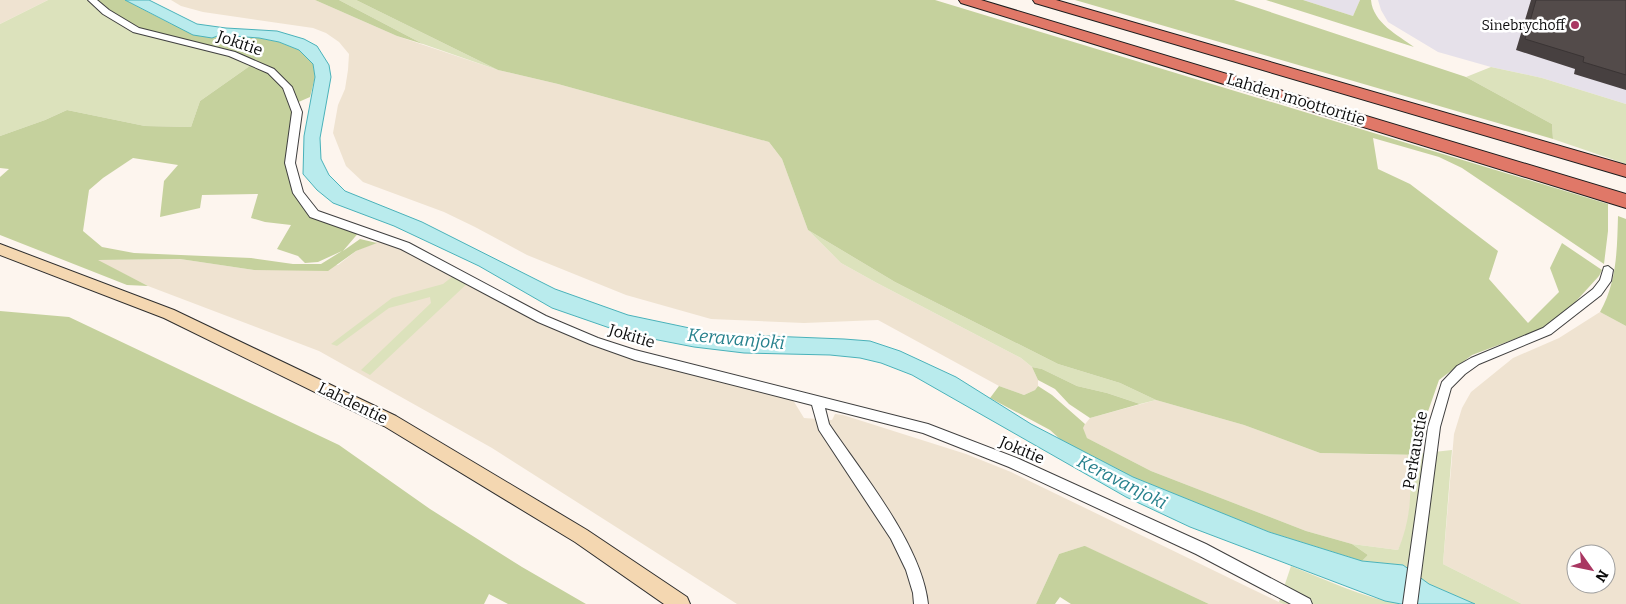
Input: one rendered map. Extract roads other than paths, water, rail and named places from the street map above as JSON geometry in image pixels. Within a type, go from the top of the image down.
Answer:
[{"type":"highway","name":"Lahden moottoritie","points":[[966,0],[1626,200]]},
{"type":"highway","name":"Lahden moottoritie","points":[[1040,0],[1626,171]]},
{"type":"main road","name":"Lahdentie","points":[[0,250],[169,314],[390,421],[581,536],[680,604]]},
{"type":"street","name":"Jokitie","points":[[92,0],[106,12],[136,30],[232,54],[271,72],[286,88],[297,112],[290,163],[298,194],[314,214],[405,246],[542,319],[594,341],[635,355],[924,428],[1014,463],[1200,549],[1305,604]]},
{"type":"street","name":"Perkaustie","points":[[1410,604],[1434,427],[1446,386],[1461,370],[1475,361],[1547,331],[1597,292],[1605,281],[1608,270]]},
{"type":"street","points":[[817,400],[823,426],[896,534],[913,569],[921,604]]},
{"type":"water","name":"Keravanjoki","points":[[125,0],[149,0],[197,24],[277,31],[304,39],[317,46],[329,65],[331,77],[320,138],[321,159],[329,175],[345,191],[422,222],[555,289],[628,315],[718,334],[870,341],[900,351],[956,377],[1031,424],[1133,477],[1269,532],[1362,561],[1403,565],[1429,584],[1475,604],[1401,604],[1385,601],[1190,527],[1126,497],[912,375],[881,363],[860,358],[830,355],[744,353],[694,347],[627,334],[552,308],[479,266],[394,226],[333,203],[317,190],[303,174],[304,136],[315,77],[313,64],[299,50],[279,42],[259,38],[220,35],[212,38],[193,35]]},
{"type":"place","name":"Sinebrychoff","points":[[1575,25]]}]
